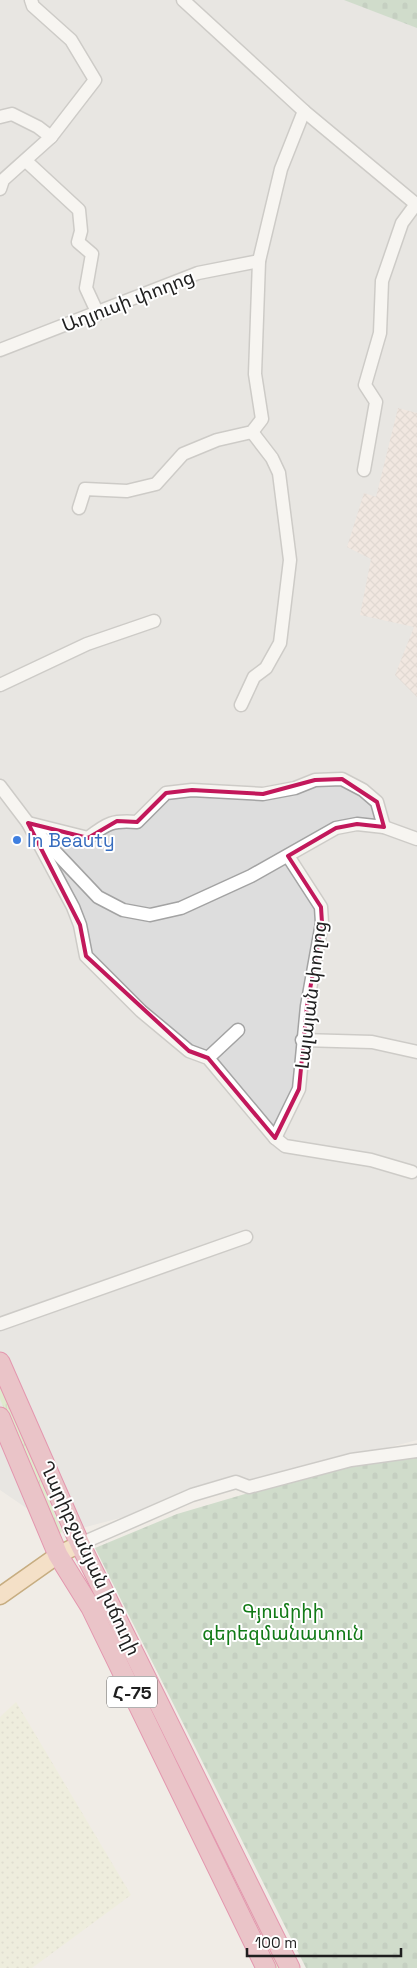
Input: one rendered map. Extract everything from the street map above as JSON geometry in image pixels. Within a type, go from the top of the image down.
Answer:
[{"type":"highway","name":"Ղարիբջանյան խճուղի","points":[[0,1362],[80,1544],[290,1968]]},
{"type":"highway","name":"Ղարիբջանյան խճուղի","points":[[0,1417],[58,1554],[91,1608],[266,1968]]},
{"type":"main road","points":[[0,1596],[58,1554],[80,1544]]},
{"type":"street","points":[[0,189],[3,180],[51,137],[95,80],[71,40],[33,6],[31,0]]},
{"type":"street","points":[[183,0],[304,111],[417,205],[402,223],[382,281],[380,333],[365,385],[376,402],[364,470]]},
{"type":"street","points":[[79,508],[85,489],[127,491],[156,484],[183,454],[217,440],[252,432],[262,419],[255,374],[259,261],[281,170],[304,111]]},
{"type":"street","points":[[0,117],[12,114],[38,127],[51,137]]},
{"type":"street","points":[[26,161],[79,210],[81,231],[78,242],[92,254],[86,288],[98,314]]},
{"type":"street","name":"Աղյուսի փողոց","points":[[0,350],[98,314],[198,273],[259,261]]},
{"type":"street","points":[[241,705],[254,677],[266,668],[280,643],[290,560],[279,473],[272,458],[252,432]]},
{"type":"street","points":[[0,685],[87,644],[154,621]]},
{"type":"street","points":[[28,823],[88,838],[104,826],[117,820],[137,822],[166,793],[192,790],[263,794],[296,788],[315,780],[342,779],[363,790],[377,802],[384,828]]},
{"type":"street","points":[[0,786],[28,823],[98,897],[123,910],[150,915],[181,908],[251,876],[336,828],[358,824],[384,828],[417,839]]},
{"type":"street","points":[[28,823],[73,906],[80,925],[86,956],[141,1011],[188,1051],[208,1058],[275,1138],[285,1146],[371,1160],[412,1172]]},
{"type":"street","name":"Լալայան փողոց","points":[[275,1138],[299,1089],[302,1040],[322,923],[321,907],[288,856]]},
{"type":"street","points":[[208,1058],[238,1030]]},
{"type":"street","points":[[302,1040],[372,1042],[417,1052]]},
{"type":"street","points":[[0,1324],[246,1237]]},
{"type":"street","points":[[80,1544],[174,1501],[236,1482],[249,1487],[351,1460],[417,1451]]},
{"type":"highlighted area","points":[[342,779],[377,802],[384,827],[357,824],[336,828],[288,856],[321,907],[322,923],[307,1006],[299,1089],[275,1138],[208,1058],[189,1051],[86,956],[80,925],[28,823],[88,838],[117,821],[137,822],[166,793],[192,790],[263,794],[315,780]]},
{"type":"shaded area","points":[[0,0],[417,0],[417,1440],[63,1533],[0,1490]]},
{"type":"shaded area","points":[[398,408],[417,413],[417,697],[395,675],[414,627],[360,615],[371,559],[347,547],[364,493],[376,497]]},
{"type":"green space","points":[[344,0],[417,0],[417,28]]},
{"type":"green space","points":[[0,1381],[62,1532],[56,1535],[0,1399]]},
{"type":"green space","name":"Գյումրիի գերեզմանատուն","points":[[417,1456],[417,1968],[306,1968],[95,1548],[177,1514],[351,1463]]},
{"type":"green space","points":[[101,1598],[283,1968],[275,1968],[96,1603]]},
{"type":"green space","points":[[16,1702],[131,1895],[32,1968],[0,1968],[0,1717]]},
{"type":"place","name":"In Beauty","points":[[17,840]]}]
